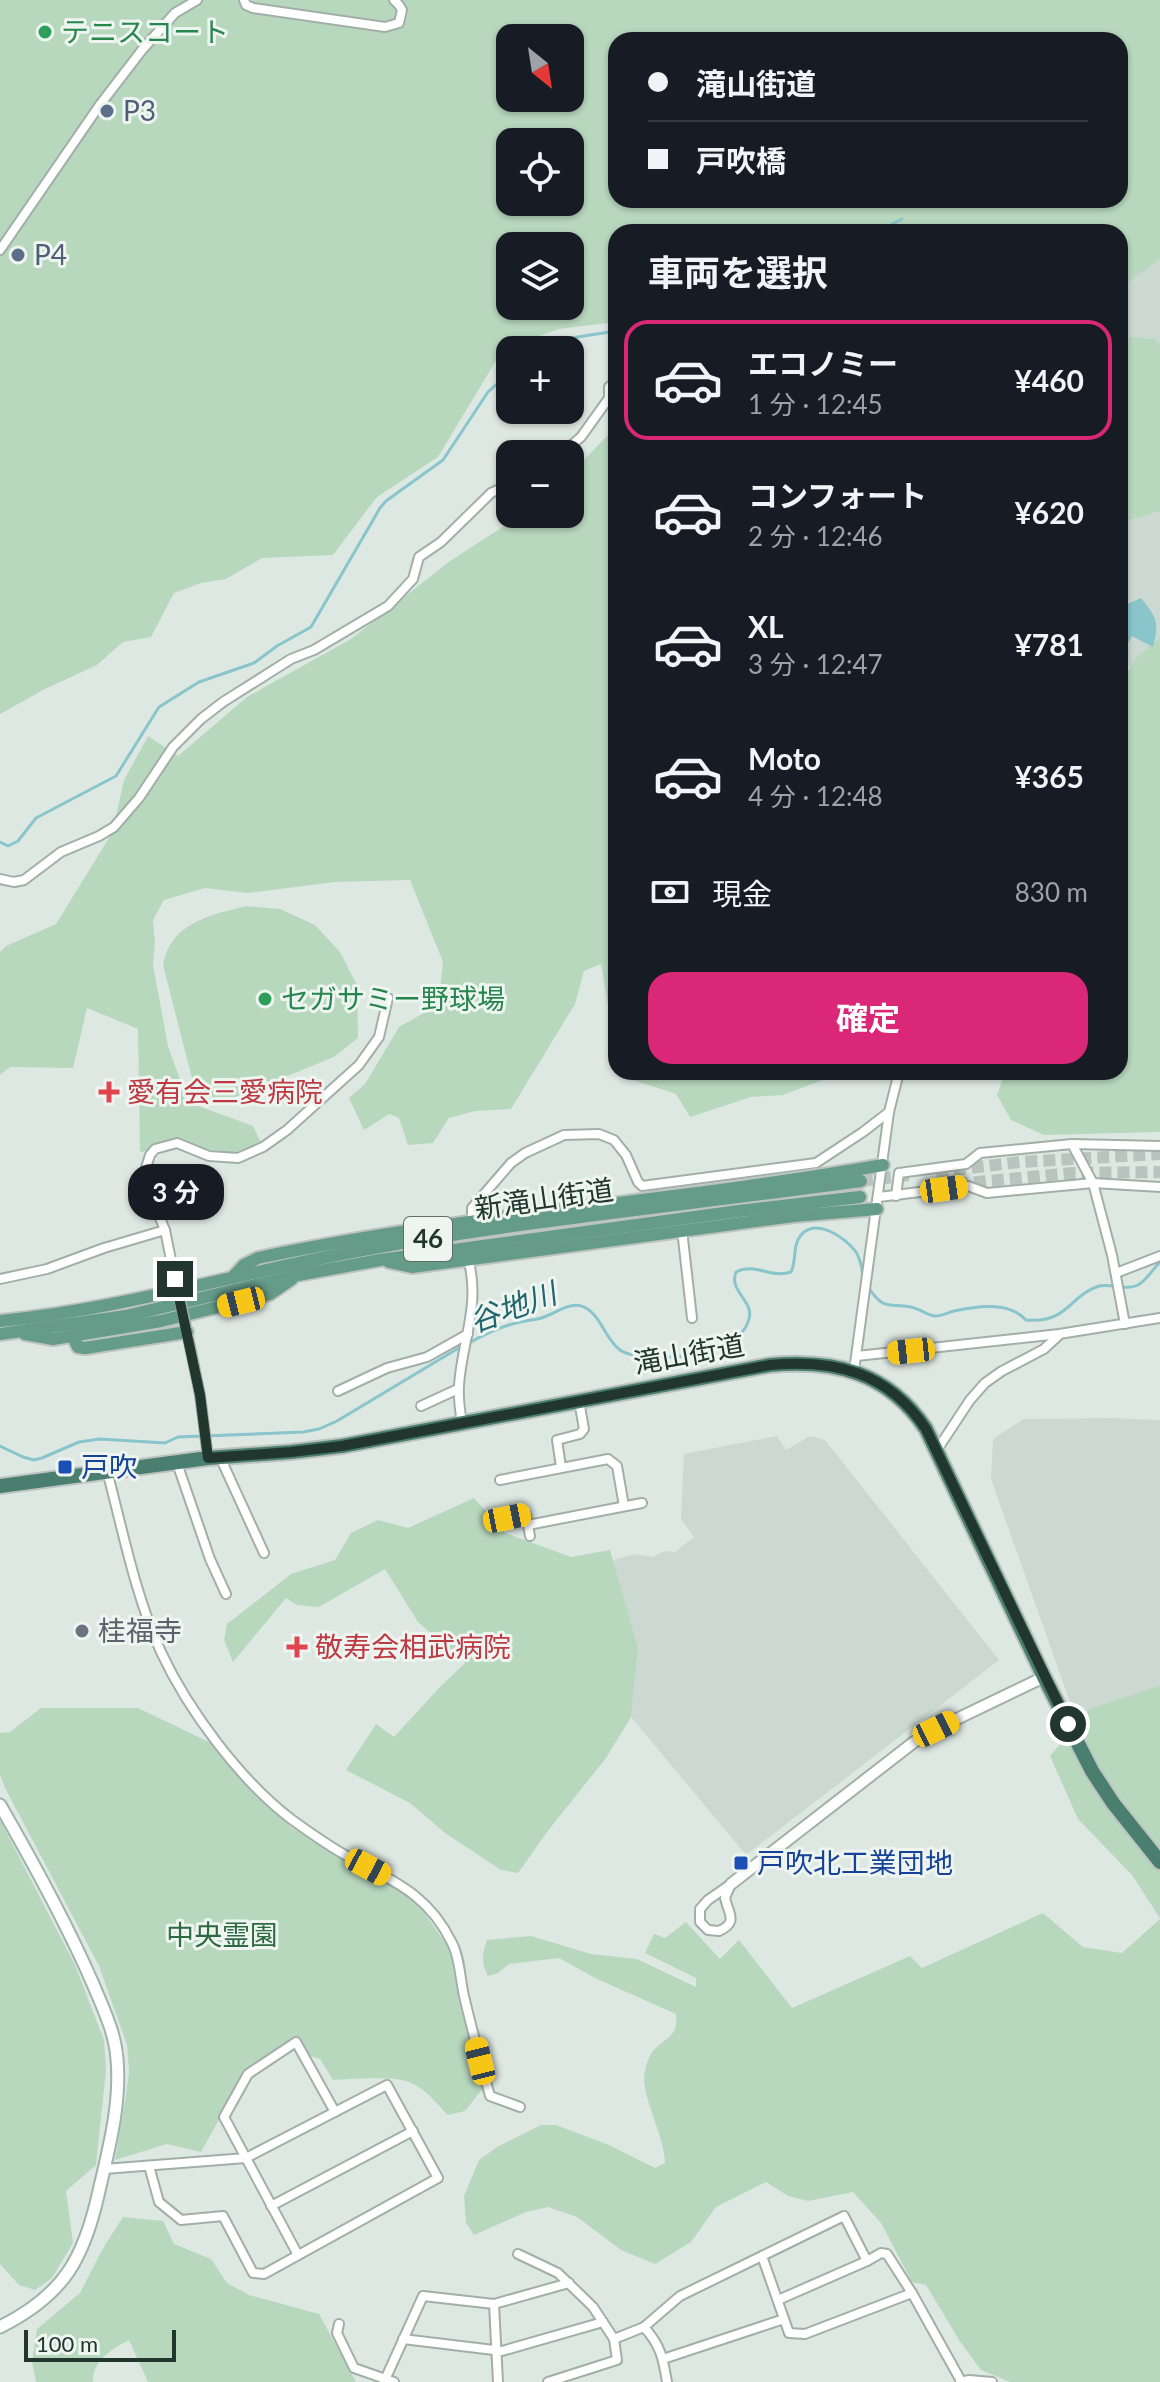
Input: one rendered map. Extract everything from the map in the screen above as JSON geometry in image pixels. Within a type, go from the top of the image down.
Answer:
[{"type":"highway","name":"滝山街道","points":[[0,1486],[177,1463],[212,1454],[291,1452],[342,1446],[770,1365],[855,1364],[906,1404],[922,1423],[1092,1771],[1160,1862]]},
{"type":"main road","name":"46","points":[[229,1280],[244,1265],[258,1258],[387,1233],[643,1192],[780,1182],[883,1165]]},
{"type":"main road","name":"新滝山街道","points":[[0,1321],[122,1303],[304,1261],[413,1241],[861,1181]]},
{"type":"main road","name":"新滝山街道","points":[[0,1334],[126,1316],[298,1275],[380,1260],[860,1197]]},
{"type":"main road","name":"46","points":[[380,1260],[412,1267],[878,1203]]},
{"type":"main road","name":"46","points":[[20,1332],[47,1339],[73,1337],[161,1321],[270,1294],[298,1275]]},
{"type":"main road","name":"46","points":[[73,1337],[78,1347],[85,1348],[186,1329]]},
{"type":"main road","points":[[0,1805],[73,1940],[108,2019],[114,2039],[118,2083],[110,2144],[88,2237],[67,2276],[41,2302],[0,2327]]},
{"type":"street","points":[[0,250],[99,106],[142,50],[175,13],[197,0]]},
{"type":"street","points":[[244,0],[246,5],[253,8],[385,27],[399,23],[401,18],[399,5],[394,0]]},
{"type":"street","points":[[577,440],[608,399]]},
{"type":"street","points":[[0,879],[14,882],[24,880],[61,852],[114,827],[139,798],[173,747],[201,719],[291,659],[314,650],[388,606],[413,579],[419,557],[441,542],[496,491]]},
{"type":"street","points":[[264,1553],[212,1454],[205,1432],[165,1230],[144,1174],[155,1149],[177,1143],[209,1156],[238,1158],[263,1147],[287,1130],[359,1065],[379,1037],[388,998]]},
{"type":"street","points":[[897,1080],[889,1112],[855,1364],[1160,1318]]},
{"type":"street","points":[[472,1221],[472,1208],[511,1163],[564,1135],[599,1134],[614,1140],[626,1155],[643,1192],[816,1163],[889,1112]]},
{"type":"street","points":[[896,1196],[899,1173],[966,1164],[980,1153],[1072,1144],[1160,1146]]},
{"type":"street","points":[[1072,1144],[1093,1183],[1116,1273],[1125,1324]]},
{"type":"street","points":[[878,1203],[896,1196],[968,1186],[987,1193],[1093,1183],[1160,1187]]},
{"type":"street","points":[[0,1279],[47,1269],[165,1230]]},
{"type":"street","points":[[682,1230],[692,1318]]},
{"type":"street","points":[[1116,1273],[1160,1256]]},
{"type":"street","points":[[462,1423],[458,1389],[474,1297],[468,1259]]},
{"type":"street","points":[[937,1450],[985,1383],[1044,1349],[1059,1334]]},
{"type":"street","points":[[338,1391],[387,1368],[427,1357],[467,1336]]},
{"type":"street","points":[[421,1406],[458,1389]]},
{"type":"street","points":[[561,1467],[557,1440],[580,1434],[584,1429],[579,1401]]},
{"type":"street","points":[[500,1480],[612,1460],[617,1466],[624,1506]]},
{"type":"street","points":[[177,1463],[210,1559],[226,1594]]},
{"type":"street","points":[[107,1471],[132,1568],[153,1632],[189,1701],[218,1744],[289,1817],[328,1845],[405,1887],[421,1900],[453,1945],[490,2096],[520,2107]]},
{"type":"street","points":[[528,1525],[642,1503]]},
{"type":"street","points":[[507,1518],[526,1515],[530,1536]]},
{"type":"street","points":[[731,1884],[725,1893],[732,1916],[730,1922],[719,1931],[708,1930],[700,1922],[700,1909],[708,1900],[914,1742],[1044,1677]]},
{"type":"street","points":[[298,2255],[224,2117],[248,2074],[296,2042],[335,2112]]},
{"type":"street","points":[[104,2169],[246,2158],[387,2085],[438,2178],[264,2274],[253,2273],[223,2216],[181,2220],[159,2202],[149,2166]]},
{"type":"street","points":[[271,2206],[413,2131]]},
{"type":"street","points":[[614,2339],[644,2327],[680,2296],[844,2216],[867,2261]]},
{"type":"street","points":[[778,2300],[881,2253],[887,2254],[925,2312],[960,2382],[992,2382]]},
{"type":"street","points":[[518,2254],[558,2273],[593,2307],[614,2339],[617,2360],[548,2382]]},
{"type":"street","points":[[762,2256],[789,2333],[805,2334],[912,2293]]},
{"type":"street","points":[[384,2381],[423,2296],[494,2304],[569,2283]]},
{"type":"street","points":[[494,2304],[498,2382]]},
{"type":"street","points":[[663,2359],[784,2319]]},
{"type":"street","points":[[403,2339],[497,2351],[603,2322]]},
{"type":"street","points":[[339,2324],[337,2333],[354,2368],[394,2382]]},
{"type":"street","points":[[644,2327],[657,2341],[667,2382]]},
{"type":"shaded area","points":[[1160,251],[1160,677],[1128,667],[1128,273]]},
{"type":"shaded area","points":[[1024,1419],[1160,1420],[1160,1687],[1076,1719],[991,1479],[993,1439]]},
{"type":"shaded area","points":[[777,1436],[786,1450],[810,1436],[825,1440],[999,1660],[746,1855],[631,1717],[638,1648],[607,1562],[634,1554],[653,1557],[665,1551],[675,1552],[694,1537],[681,1519],[684,1454]]},
{"type":"green space","points":[[0,0],[1160,0],[1160,259],[1128,283],[1128,224],[608,224],[608,323],[559,329],[539,336],[496,336],[496,361],[438,457],[377,497],[333,555],[262,558],[226,579],[201,583],[174,593],[151,637],[123,642],[97,665],[0,714]]},
{"type":"green space","points":[[1128,337],[1155,339],[1160,345],[1160,511],[1128,521]]},
{"type":"green space","points":[[608,435],[608,1005],[601,964],[584,971],[575,1004],[511,1109],[475,1111],[449,1118],[433,1143],[408,1145],[399,1118],[389,1114],[364,1130],[349,1098],[365,1084],[399,1027],[438,1005],[443,962],[410,880],[335,882],[247,893],[205,888],[164,900],[153,920],[153,965],[168,1046],[188,1102],[253,1126],[261,1143],[233,1153],[188,1146],[140,1152],[138,1029],[87,1008],[73,1068],[10,1067],[0,1075],[0,952],[6,946],[56,924],[112,833],[124,780],[148,736],[178,756],[247,697],[351,639],[450,561],[501,528],[584,528],[584,460]]},
{"type":"green space","points":[[1160,638],[1160,1132],[1044,1135],[1011,1120],[997,1095],[1002,1080],[1128,1080],[1128,671],[1135,659]]},
{"type":"green space","name":"セガサミー野球場","points":[[246,906],[280,909],[315,925],[340,952],[357,985],[358,1038],[334,1057],[218,1104],[195,1090],[163,965],[167,951],[183,930],[219,913]]},
{"type":"green space","points":[[633,1080],[823,1080],[783,1095],[751,1097],[690,1117],[676,1094]]},
{"type":"green space","points":[[474,1498],[505,1533],[571,1557],[610,1550],[638,1648],[631,1717],[606,1758],[518,1873],[501,1870],[445,1833],[410,1803],[346,1770],[376,1724],[394,1737],[465,1663],[418,1622],[385,1569],[319,1607],[297,1605],[286,1598],[233,1662],[224,1640],[227,1624],[291,1574],[335,1560],[351,1533],[378,1520],[408,1528]]},
{"type":"green space","points":[[1160,1686],[1160,1918],[1132,1875],[1078,1819],[1050,1756],[1090,1709]]},
{"type":"green space","name":"中央霊園","points":[[41,1708],[138,1708],[209,1742],[232,1770],[292,1828],[402,1890],[419,1905],[451,1956],[459,2002],[484,2087],[465,2111],[448,2115],[420,2088],[402,2080],[333,2080],[320,2059],[304,2054],[298,2040],[246,2071],[201,2152],[167,2144],[115,2160],[129,2072],[127,2045],[99,1966],[0,1775],[0,1733],[10,1732]]},
{"type":"green space","points":[[0,1820],[75,1965],[104,2040],[106,2070],[96,2165],[66,2191],[73,2243],[52,2278],[35,2290],[19,2285],[0,2264]]},
{"type":"green space","points":[[1043,1913],[1083,1947],[1122,1953],[1160,1919],[1160,2382],[1010,2382],[981,2370],[926,2285],[912,2282],[881,2223],[853,2192],[808,2201],[788,2196],[766,2182],[716,2207],[691,2242],[655,2264],[621,2250],[577,2217],[548,2207],[526,2212],[474,2235],[466,2223],[464,2196],[479,2160],[497,2147],[541,2125],[556,2125],[609,2145],[655,2168],[665,2163],[644,2080],[650,2056],[672,2034],[676,2022],[676,2014],[597,1979],[559,1958],[509,1964],[488,1976],[483,1958],[487,1940],[531,1936],[591,1954],[637,1959],[696,1987],[696,1978],[645,1953],[654,1934],[665,1938],[686,1922],[720,1959],[739,1940],[792,2008],[910,1956],[922,1968]]},
{"type":"green space","points":[[123,2217],[163,2221],[174,2244],[211,2259],[227,2283],[249,2295],[319,2314],[356,2382],[148,2382],[129,2340],[110,2351],[100,2362],[93,2382],[36,2382],[32,2362],[37,2329],[80,2293]]},
{"type":"water","points":[[1141,598],[1150,610],[1156,631],[1153,647],[1132,636],[1128,643],[1128,604]]},
{"type":"waterway","points":[[892,224],[902,219]]},
{"type":"waterway","points":[[584,336],[608,332]]},
{"type":"waterway","points":[[0,842],[8,846],[18,841],[36,818],[116,776],[159,707],[199,682],[254,663],[311,627],[380,508],[443,460],[496,385]]},
{"type":"waterway","name":"谷地川","points":[[469,1343],[507,1326],[541,1318],[569,1306],[579,1306],[590,1311],[610,1340],[629,1354],[668,1357],[717,1349],[743,1331],[750,1315],[736,1286],[736,1272],[743,1269],[777,1274],[791,1272],[798,1239],[807,1230],[815,1228],[838,1236],[856,1252],[863,1277]]},
{"type":"waterway","name":"谷地川","points":[[868,1287],[883,1303],[911,1307],[935,1316],[992,1306],[1011,1310],[1026,1320],[1040,1320],[1059,1314],[1089,1290],[1099,1286],[1138,1285],[1160,1262]]},
{"type":"waterway","name":"谷地川","points":[[0,1446],[34,1460],[79,1442],[100,1439],[165,1443],[178,1437],[319,1429],[462,1346]]},
{"type":"tunnel","points":[[936,1172],[1020,1162],[1160,1154]]},
{"type":"tunnel","points":[[956,1184],[1072,1173],[1160,1172]]},
{"type":"tunnel","points":[[861,1181],[909,1175]]},
{"type":"place","name":"テニスコート","points":[[45,32]]},
{"type":"place","name":"P3","points":[[107,111]]},
{"type":"place","name":"P4","points":[[18,255]]},
{"type":"place","name":"セガサミー野球場","points":[[265,999]]},
{"type":"place","name":"愛有会三愛病院","points":[[109,1092]]},
{"type":"place","name":"戸吹","points":[[65,1467]]},
{"type":"place","name":"桂福寺","points":[[82,1631]]},
{"type":"place","name":"敬寿会相武病院","points":[[297,1647]]},
{"type":"place","name":"戸吹北工業団地","points":[[741,1863]]},
{"type":"route","points":[[175,1279],[200,1395],[208,1458],[342,1446],[770,1365],[798,1363],[839,1366],[866,1376],[906,1404],[926,1429],[1068,1724]]}]
